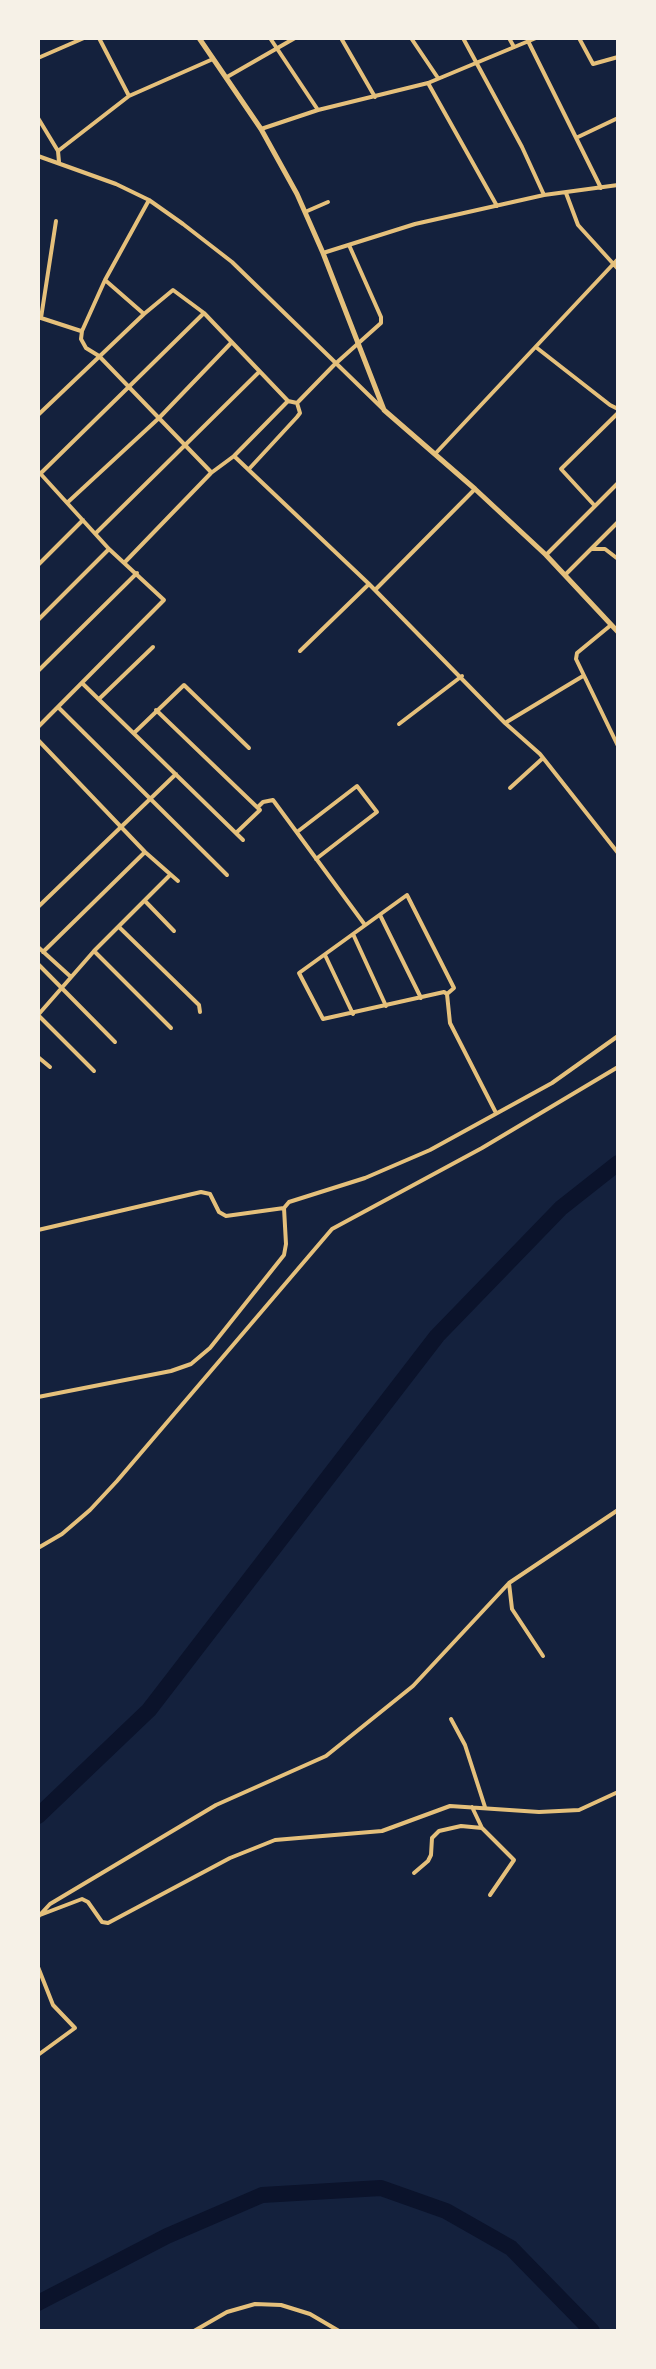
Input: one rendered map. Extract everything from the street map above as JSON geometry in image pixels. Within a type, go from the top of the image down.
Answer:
[{"type":"street","points":[[38,58],[84,38]]},
{"type":"street","points":[[99,38],[129,96]]},
{"type":"street","points":[[199,38],[261,129],[305,212],[384,410]]},
{"type":"street","points":[[270,38],[318,110]]},
{"type":"street","points":[[227,77],[295,38]]},
{"type":"street","points":[[341,38],[375,97]]},
{"type":"street","points":[[411,38],[438,78]]},
{"type":"street","points":[[463,38],[522,147],[544,195]]},
{"type":"street","points":[[509,38],[514,47]]},
{"type":"street","points":[[261,129],[318,110],[428,83],[536,38]]},
{"type":"street","points":[[579,38],[593,64],[618,57]]},
{"type":"street","points":[[528,41],[601,188]]},
{"type":"street","points":[[58,151],[129,96],[213,59]]},
{"type":"street","points":[[428,83],[497,207]]},
{"type":"street","points":[[38,118],[58,151],[59,162]]},
{"type":"street","points":[[578,137],[618,118]]},
{"type":"street","points":[[38,156],[116,184],[149,200],[232,262],[275,301],[334,365],[546,555],[618,632]]},
{"type":"street","points":[[323,253],[415,224],[544,195],[618,185]]},
{"type":"street","points":[[566,193],[578,225],[616,267]]},
{"type":"street","points":[[149,200],[105,280],[82,331],[84,345],[99,356],[211,473]]},
{"type":"street","points":[[305,212],[328,202]]},
{"type":"street","points":[[56,221],[39,317],[82,331]]},
{"type":"street","points":[[297,403],[382,319],[349,245]]},
{"type":"street","points":[[435,454],[616,267],[618,259]]},
{"type":"street","points":[[105,280],[144,314]]},
{"type":"street","points":[[38,415],[173,290],[204,313],[288,401],[297,403]]},
{"type":"street","points":[[38,727],[164,600],[109,549],[39,473],[204,313]]},
{"type":"street","points":[[68,502],[159,418],[231,343]]},
{"type":"street","points":[[537,348],[618,411],[561,469],[595,506]]},
{"type":"street","points":[[96,533],[260,371]]},
{"type":"street","points":[[125,562],[211,473],[234,456],[288,401]]},
{"type":"street","points":[[249,469],[300,413],[297,403]]},
{"type":"street","points":[[234,456],[369,584],[543,758],[617,850]]},
{"type":"street","points":[[546,555],[618,483]]},
{"type":"street","points":[[375,590],[475,489]]},
{"type":"street","points":[[38,565],[83,520]]},
{"type":"street","points":[[565,575],[618,522]]},
{"type":"street","points":[[38,620],[109,549]]},
{"type":"street","points":[[591,549],[605,549],[618,559]]},
{"type":"street","points":[[38,671],[137,573]]},
{"type":"street","points":[[300,651],[369,584]]},
{"type":"street","points":[[611,625],[576,655],[583,676],[618,746]]},
{"type":"street","points":[[99,699],[153,647]]},
{"type":"street","points":[[399,724],[462,676]]},
{"type":"street","points":[[505,723],[583,676]]},
{"type":"street","points":[[82,683],[243,840]]},
{"type":"street","points":[[134,733],[184,685],[249,748]]},
{"type":"street","points":[[58,707],[227,875]]},
{"type":"street","points":[[156,710],[260,810],[236,833]]},
{"type":"street","points":[[38,740],[145,852],[178,881]]},
{"type":"street","points":[[510,788],[543,758]]},
{"type":"street","points":[[38,907],[176,774]]},
{"type":"street","points":[[297,832],[357,786],[377,812],[316,859]]},
{"type":"street","points":[[258,807],[263,802],[273,800],[365,925]]},
{"type":"street","points":[[43,952],[145,852]]},
{"type":"street","points":[[94,1071],[38,1015],[94,951],[170,875]]},
{"type":"street","points":[[407,895],[454,988],[447,994],[444,992],[323,1019],[299,973],[407,895]]},
{"type":"street","points":[[145,901],[174,931]]},
{"type":"street","points":[[380,915],[421,998]]},
{"type":"street","points":[[119,927],[199,1005],[200,1012]]},
{"type":"street","points":[[353,934],[386,1006]]},
{"type":"street","points":[[38,947],[71,977]]},
{"type":"street","points":[[94,951],[171,1028]]},
{"type":"street","points":[[324,954],[353,1014]]},
{"type":"street","points":[[38,964],[115,1042]]},
{"type":"street","points":[[447,994],[450,1023],[496,1113]]},
{"type":"street","points":[[38,1230],[201,1192],[210,1194],[219,1212],[226,1216],[284,1208],[298,1197],[365,1178],[411,1159],[552,1083],[618,1036]]},
{"type":"street","points":[[38,1057],[50,1067]]},
{"type":"street","points":[[38,1548],[62,1534],[117,1481],[332,1229],[482,1148],[618,1067]]},
{"type":"street","points":[[38,1397],[171,1371],[198,1359],[227,1328],[284,1255],[284,1208]]},
{"type":"street","points":[[38,1917],[50,1904],[216,1805],[326,1756],[413,1686],[509,1583],[618,1510]]},
{"type":"street","points":[[509,1583],[512,1609],[543,1656]]},
{"type":"street","points":[[451,1719],[465,1745],[485,1807]]},
{"type":"street","points":[[38,1917],[82,1899],[88,1902],[102,1922],[108,1923],[230,1858],[275,1840],[372,1833],[444,1807],[567,1811],[591,1806],[618,1792]]},
{"type":"street","points":[[472,1807],[482,1828],[514,1860],[490,1895]]},
{"type":"street","points":[[414,1873],[428,1861],[432,1838],[439,1831],[461,1826],[482,1828]]},
{"type":"street","points":[[38,1967],[53,2005],[75,2028],[38,2055]]},
{"type":"street","points":[[194,2331],[227,2312],[255,2304],[281,2305],[310,2314],[339,2331]]},
{"type":"waterway","points":[[38,1816],[149,1710],[437,1336],[561,1208],[618,1163]]},
{"type":"waterway","points":[[38,2303],[167,2236],[262,2195],[381,2188],[446,2211],[511,2248],[592,2331]]}]
